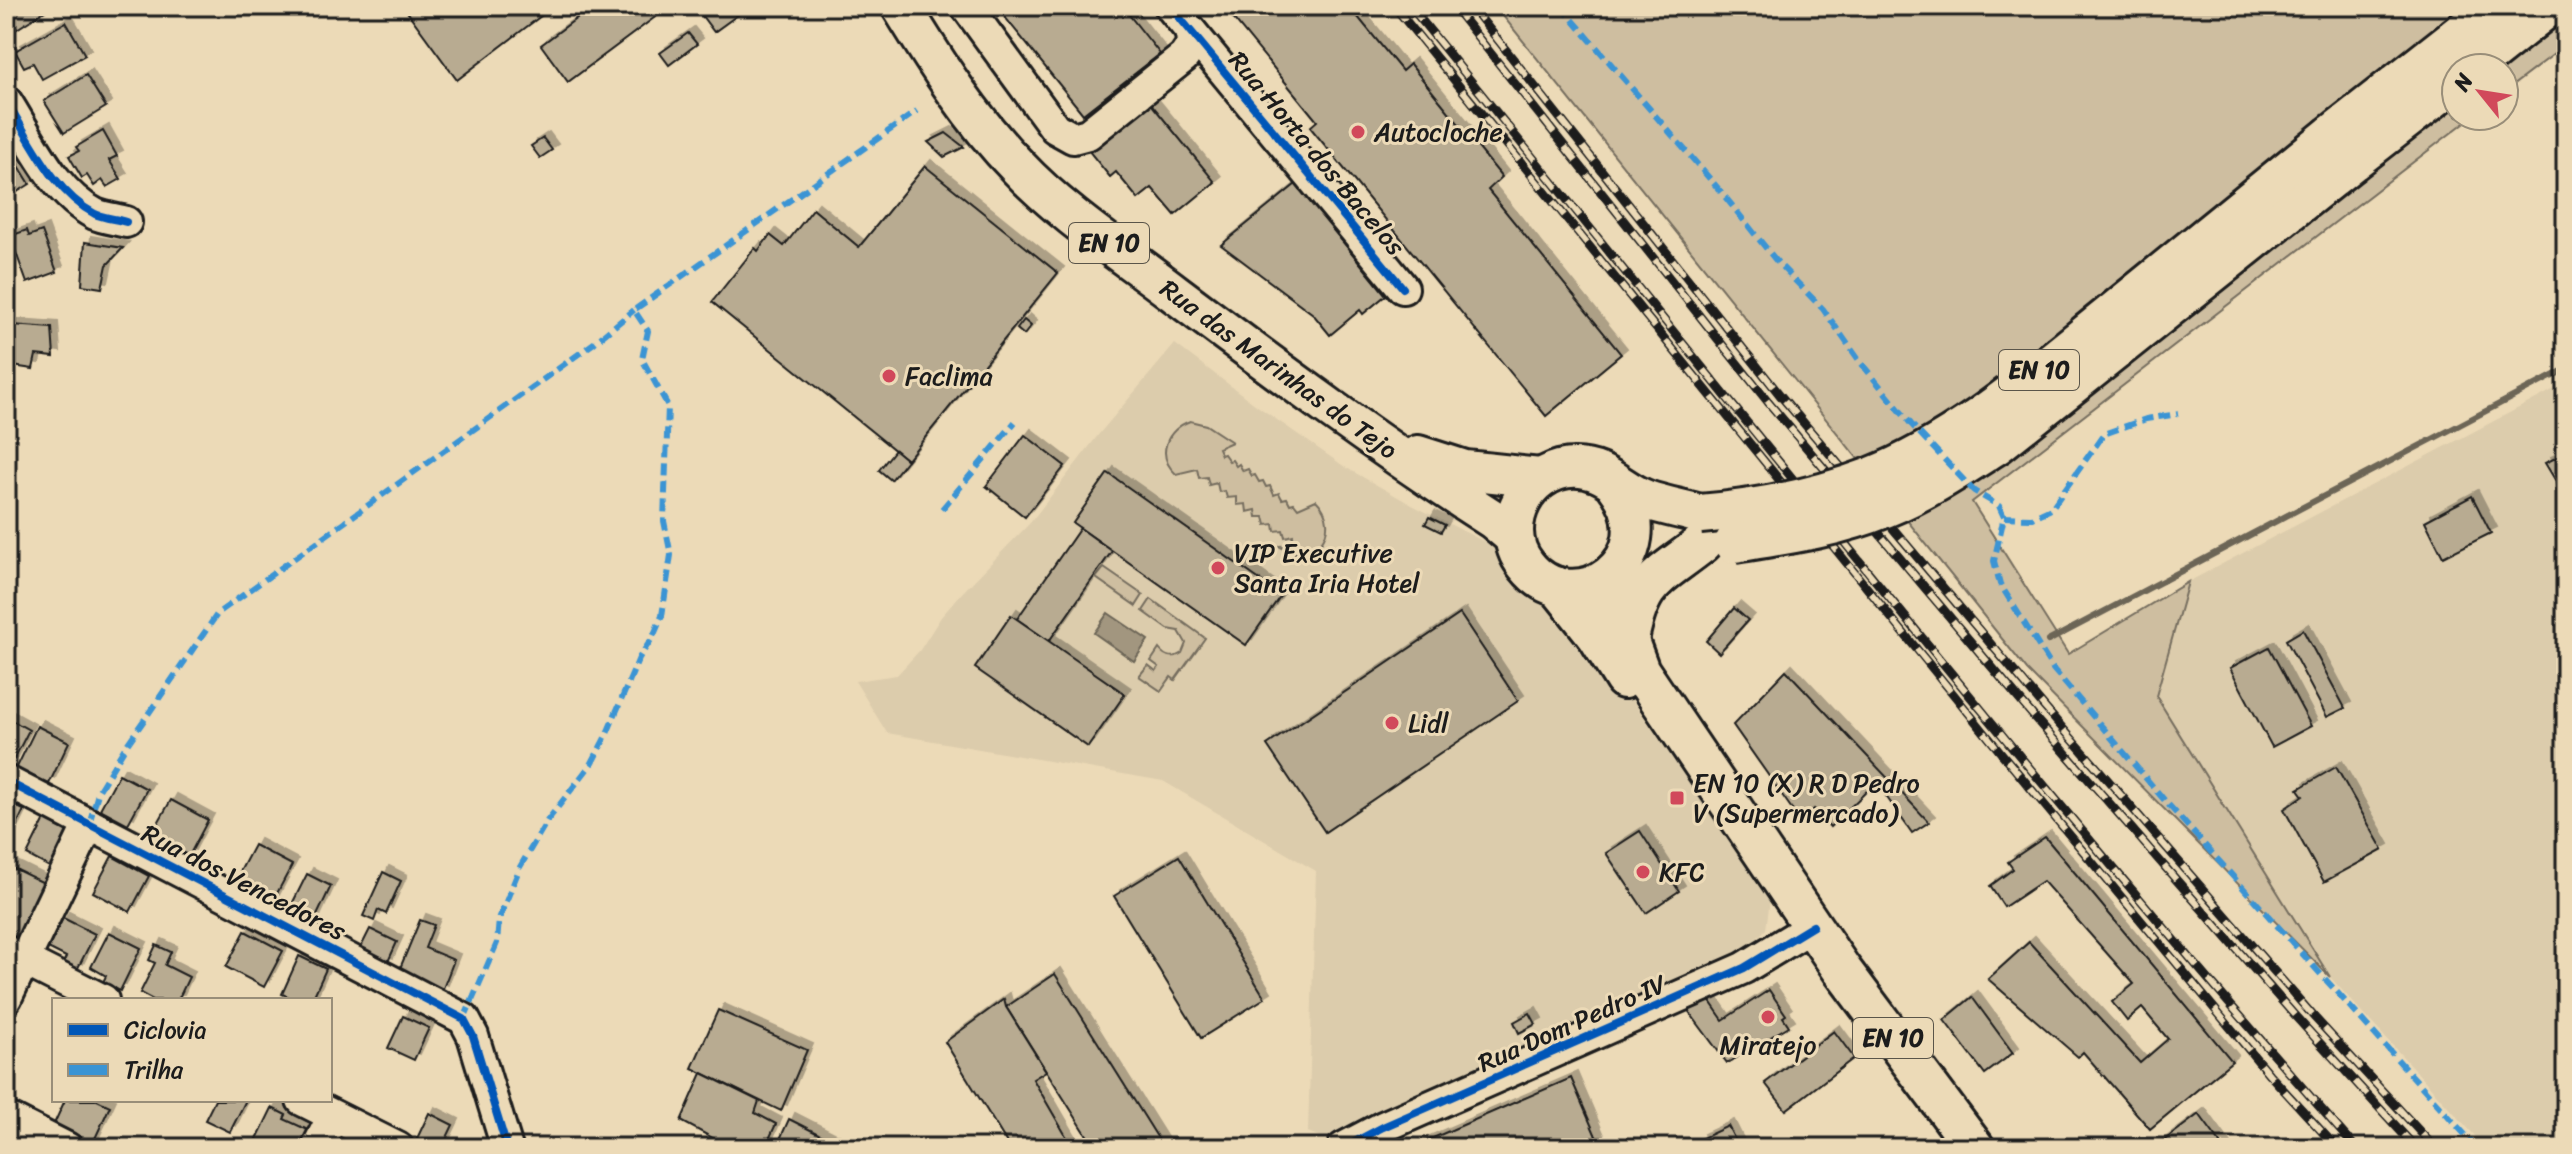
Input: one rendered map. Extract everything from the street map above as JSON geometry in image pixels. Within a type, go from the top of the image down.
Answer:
[{"type":"main road","name":"Rua das Marinhas do Tejo","points":[[901,6],[962,100],[1020,171],[1127,257],[1365,433],[1494,520],[1514,537]]},
{"type":"main road","name":"EN 10","points":[[1975,1148],[1842,970],[1640,671],[1613,598],[1620,564],[1670,543],[1713,533],[1819,529],[1885,508],[1943,479],[1998,444],[2342,149],[2495,6]]},
{"type":"main road","points":[[2492,52],[2550,6]]},
{"type":"main road","name":"EN 10","points":[[2342,149],[2440,91]]},
{"type":"main road","name":"EN 10","points":[[1365,433],[1465,470],[1540,478]]},
{"type":"main road","points":[[1580,468],[1599,473],[1616,485],[1627,500],[1633,518],[1633,536],[1620,564],[1595,584],[1577,588],[1558,587],[1540,579],[1530,570],[1517,550],[1514,537],[1518,504],[1527,489],[1540,478],[1559,470],[1580,468]]},
{"type":"main road","name":"EN 10","points":[[1616,485],[1713,533]]},
{"type":"main road","name":"EN 10","points":[[1628,645],[1634,616],[1646,587],[1713,533]]},
{"type":"main road","name":"EN 10","points":[[1558,587],[1597,636],[1671,747],[1728,847],[1770,895],[1813,926]]},
{"type":"street","points":[[966,6],[1055,128],[1073,138],[1088,134],[1184,57],[1192,45],[1191,32]]},
{"type":"street","name":"Rua Horta dos Bacelos","points":[[1170,6],[1403,288]]},
{"type":"street","points":[[6,101],[57,181],[76,202],[98,216],[126,222]]},
{"type":"street","name":"Rua dos Vencedores","points":[[6,781],[464,1019],[473,1036],[507,1148]]},
{"type":"street","points":[[6,998],[15,956],[89,824]]},
{"type":"street","name":"Rua Dom Pedro IV","points":[[1343,1148],[1383,1127],[1744,968],[1813,926]]},
{"type":"street","points":[[15,956],[99,998]]},
{"type":"street","points":[[306,1102],[398,1148]]},
{"type":"street","points":[[317,1148],[333,1116]]},
{"type":"street","points":[[6,1117],[67,1148]]},
{"type":"shaded area","points":[[1495,6],[2566,6],[2566,45],[2520,80],[2520,52],[2440,52],[2440,132],[2452,132],[1972,502],[2068,654],[2188,582],[2156,696],[2330,977],[2027,670]]},
{"type":"shaded area","points":[[1175,344],[1345,467],[1485,542],[1531,577],[1603,658],[1770,900],[1766,929],[1740,956],[1325,1139],[1308,1132],[1316,871],[1163,781],[887,733],[855,681],[897,675],[920,650],[941,617],[961,594],[1030,523],[1099,434]]},
{"type":"shaded area","points":[[2566,383],[2566,1148],[2486,1148],[2330,977],[2156,696],[2188,582]]},
{"type":"shaded area","points":[[1190,421],[1206,425],[1232,442],[1218,448],[1221,455],[1224,454],[1236,466],[1239,464],[1243,471],[1248,469],[1259,482],[1270,486],[1274,495],[1279,493],[1282,499],[1287,498],[1290,504],[1294,503],[1298,508],[1316,500],[1324,511],[1327,523],[1321,543],[1303,553],[1291,552],[1279,546],[1293,545],[1293,535],[1285,537],[1283,530],[1275,531],[1274,524],[1266,525],[1264,517],[1257,517],[1256,510],[1247,512],[1246,504],[1237,505],[1237,497],[1227,498],[1225,491],[1219,492],[1217,483],[1209,485],[1207,477],[1199,478],[1197,469],[1176,474],[1166,459],[1166,443],[1175,430]]},
{"type":"shaded area","points":[[1104,568],[1143,595],[1136,606],[1096,578]]},
{"type":"shaded area","points":[[1151,599],[1205,638],[1175,680],[1171,677],[1161,691],[1139,676],[1148,665],[1156,671],[1159,667],[1151,661],[1159,649],[1167,656],[1176,656],[1182,653],[1186,643],[1179,631],[1168,629],[1143,611]]},
{"type":"shaded area","points":[[1108,613],[1148,640],[1134,661],[1094,633]]},
{"type":"building","points":[[6,6],[51,6],[51,7],[6,36]]},
{"type":"building","points":[[403,6],[554,6],[457,80]]},
{"type":"building","points":[[593,6],[670,6],[568,82],[541,45]]},
{"type":"building","points":[[707,6],[750,6],[714,32],[699,12]]},
{"type":"building","points":[[996,6],[1122,6],[1160,54],[1083,114]]},
{"type":"building","points":[[1223,6],[1349,6],[1402,71],[1410,64],[1502,177],[1488,190],[1621,354],[1546,416],[1310,127],[1317,121]]},
{"type":"building","points":[[66,22],[85,55],[42,79],[33,63],[24,67],[15,51]]},
{"type":"building","points":[[688,33],[697,44],[669,65],[660,53]]},
{"type":"building","points":[[86,75],[106,107],[64,133],[44,101]]},
{"type":"building","points":[[1148,100],[1215,182],[1175,215],[1152,188],[1138,199],[1116,172],[1110,177],[1088,150]]},
{"type":"building","points":[[103,131],[117,156],[109,160],[121,179],[107,187],[102,180],[94,186],[87,175],[82,178],[69,156],[79,151],[76,147]]},
{"type":"building","points":[[946,133],[964,147],[944,157],[928,142]]},
{"type":"building","points":[[543,138],[552,150],[540,158],[531,146]]},
{"type":"building","points":[[6,149],[30,184],[6,199]]},
{"type":"building","name":"Faclima","points":[[925,166],[1058,273],[907,460],[712,302],[755,248],[758,251],[770,235],[784,246],[813,209],[859,247]]},
{"type":"building","points":[[1296,184],[1386,295],[1363,314],[1360,310],[1330,335],[1313,314],[1221,245]]},
{"type":"building","points":[[27,230],[29,236],[42,231],[57,272],[27,283],[10,236]]},
{"type":"building","points":[[85,242],[123,248],[107,265],[102,288],[82,285]]},
{"type":"building","points":[[1024,320],[1031,326],[1024,335],[1017,329]]},
{"type":"building","points":[[12,325],[52,328],[54,357],[36,355],[33,369],[6,365],[6,330],[12,331]]},
{"type":"building","points":[[1025,435],[1065,466],[1025,517],[986,486]]},
{"type":"building","points":[[895,450],[907,460],[891,480],[879,470]]},
{"type":"building","points":[[2566,453],[2566,498],[2545,463]]},
{"type":"building","points":[[1108,473],[1281,595],[1246,645],[1073,523]]},
{"type":"building","points":[[2472,496],[2491,533],[2443,557],[2425,521]]},
{"type":"building","points":[[1429,517],[1445,525],[1441,532],[1425,524]]},
{"type":"building","points":[[1080,528],[1112,551],[1049,641],[1017,619]]},
{"type":"building","points":[[1734,608],[1748,620],[1719,653],[1706,641]]},
{"type":"building","name":"Lidl","points":[[1460,614],[1518,701],[1325,832],[1267,745]]},
{"type":"building","points":[[1011,615],[1125,694],[1088,747],[975,668]]},
{"type":"building","points":[[2303,630],[2345,708],[2327,717],[2286,640]]},
{"type":"building","points":[[2269,647],[2311,726],[2272,747],[2230,668]]},
{"type":"building","points":[[1786,670],[1929,822],[1912,833],[1876,782],[1830,827],[1814,809],[1801,822],[1733,725]]},
{"type":"building","points":[[6,717],[29,730],[11,765],[6,762]]},
{"type":"building","points":[[37,726],[69,742],[49,784],[16,769]]},
{"type":"building","points":[[2336,767],[2383,850],[2324,882],[2284,809],[2303,796],[2298,789]]},
{"type":"building","points":[[119,774],[147,789],[128,824],[100,809]]},
{"type":"building","points":[[171,800],[208,820],[189,856],[151,835]]},
{"type":"building","points":[[6,802],[24,810],[8,843],[6,842]]},
{"type":"building","points":[[45,819],[74,835],[55,870],[27,855]]},
{"type":"building","name":"KFC","points":[[1640,831],[1679,891],[1646,913],[1606,853]]},
{"type":"building","points":[[2045,837],[2232,1061],[2150,1129],[2083,1052],[2078,1057],[1988,979],[2029,942],[2140,1063],[2168,1039],[2142,1008],[2127,1021],[2112,1002],[2134,984],[2043,881],[2004,907],[1990,886],[2013,869],[2008,862]]},
{"type":"building","points":[[254,845],[292,865],[273,901],[235,881]]},
{"type":"building","points":[[112,856],[149,876],[130,912],[93,892]]},
{"type":"building","points":[[1179,856],[1265,998],[1201,1038],[1114,896]]},
{"type":"building","points":[[9,866],[48,885],[20,940],[6,933],[6,872]]},
{"type":"building","points":[[383,872],[401,881],[386,914],[378,910],[374,921],[363,916]]},
{"type":"building","points":[[307,874],[331,886],[314,922],[289,910]]},
{"type":"building","points":[[63,918],[95,934],[77,970],[63,963],[66,957],[48,948]]},
{"type":"building","points":[[420,920],[434,925],[425,948],[454,960],[442,991],[398,973]]},
{"type":"building","points":[[370,929],[397,942],[387,964],[359,951]]},
{"type":"building","points":[[245,931],[283,951],[264,987],[226,967]]},
{"type":"building","points":[[109,932],[141,948],[120,991],[103,982],[106,976],[91,967]]},
{"type":"building","points":[[156,945],[171,952],[165,965],[189,977],[179,998],[149,998],[140,993],[155,963],[149,960]]},
{"type":"building","points":[[299,956],[326,969],[313,998],[291,998],[282,994]]},
{"type":"building","points":[[1055,974],[1164,1148],[1095,1148],[1006,1007]]},
{"type":"building","points":[[1769,990],[1786,1015],[1783,1017],[1789,1026],[1727,1063],[1687,1009],[1709,1000],[1723,1020]]},
{"type":"building","points":[[1972,997],[2013,1053],[1985,1074],[1944,1020]]},
{"type":"building","points":[[1004,999],[1046,1071],[1033,1079],[1073,1148],[1010,1148],[945,1042]]},
{"type":"building","points":[[718,1010],[807,1050],[781,1111],[692,1068]]},
{"type":"building","points":[[1530,1013],[1536,1024],[1519,1033],[1514,1022]]},
{"type":"building","points":[[403,1016],[429,1028],[414,1060],[388,1048]]},
{"type":"building","points":[[1834,1031],[1854,1058],[1786,1110],[1765,1083]]},
{"type":"building","points":[[702,1073],[759,1101],[755,1113],[776,1124],[765,1148],[739,1145],[738,1148],[731,1148],[681,1121]]},
{"type":"building","points":[[1571,1078],[1601,1148],[1410,1148]]},
{"type":"building","points":[[64,1102],[101,1102],[110,1106],[93,1143],[54,1124]]},
{"type":"building","points":[[214,1102],[245,1102],[230,1132],[205,1120]]},
{"type":"building","points":[[272,1108],[286,1115],[284,1119],[308,1130],[299,1148],[260,1148],[254,1145]]},
{"type":"building","points":[[429,1113],[453,1125],[442,1148],[413,1147]]},
{"type":"building","points":[[2199,1114],[2224,1148],[2154,1148]]},
{"type":"building","points":[[789,1119],[846,1148],[776,1148]]},
{"type":"building","points":[[1728,1126],[1739,1148],[1701,1148],[1698,1140]]},
{"type":"waterway","points":[[2048,641],[2566,369]]},
{"type":"railway","points":[[1394,6],[2002,754],[2269,1074],[2337,1148]]},
{"type":"railway","points":[[1410,6],[1994,725],[2113,868],[2356,1148]]},
{"type":"railway","points":[[1453,6],[1768,402],[2035,718],[2296,1017],[2416,1148]]},
{"type":"railway","points":[[1471,6],[1780,395],[2045,708],[2315,1018],[2435,1148]]},
{"type":"marked path","points":[[1561,6],[1778,263],[1823,309],[1861,363],[1911,424],[1974,491],[1999,506],[2004,517],[1994,561],[2000,584],[2053,669],[2166,802],[2477,1148]]},
{"type":"marked path","points":[[464,1019],[497,943],[499,919],[520,867],[547,821],[592,763],[639,658],[662,616],[671,555],[664,521],[668,406],[642,359],[648,331],[634,310],[917,111]]},
{"type":"marked path","points":[[89,824],[99,790],[124,749],[218,613],[594,343],[634,310]]},
{"type":"marked path","points":[[2004,517],[2032,518],[2051,509],[2104,434],[2146,419],[2178,414]]},
{"type":"marked path","points":[[942,509],[1015,422]]},
{"type":"cycle path","points":[[1170,6],[1403,288]]},
{"type":"cycle path","points":[[6,101],[44,164],[67,193],[95,214],[126,222]]},
{"type":"cycle path","points":[[6,781],[464,1019],[473,1036],[507,1148]]},
{"type":"cycle path","points":[[1343,1148],[1383,1127],[1744,968],[1813,926]]},
{"type":"place","name":"Autocloche","points":[[1358,132]]},
{"type":"place","name":"Faclima","points":[[889,376]]},
{"type":"place","name":"VIP Executive Santa Iria Hotel","points":[[1218,568]]},
{"type":"place","name":"Lidl","points":[[1392,723]]},
{"type":"place","name":"EN 10 (X) R D Pedro V (Supermercado)","points":[[1677,798]]},
{"type":"place","name":"KFC","points":[[1643,872]]},
{"type":"place","name":"Miratejo","points":[[1768,1017]]}]
